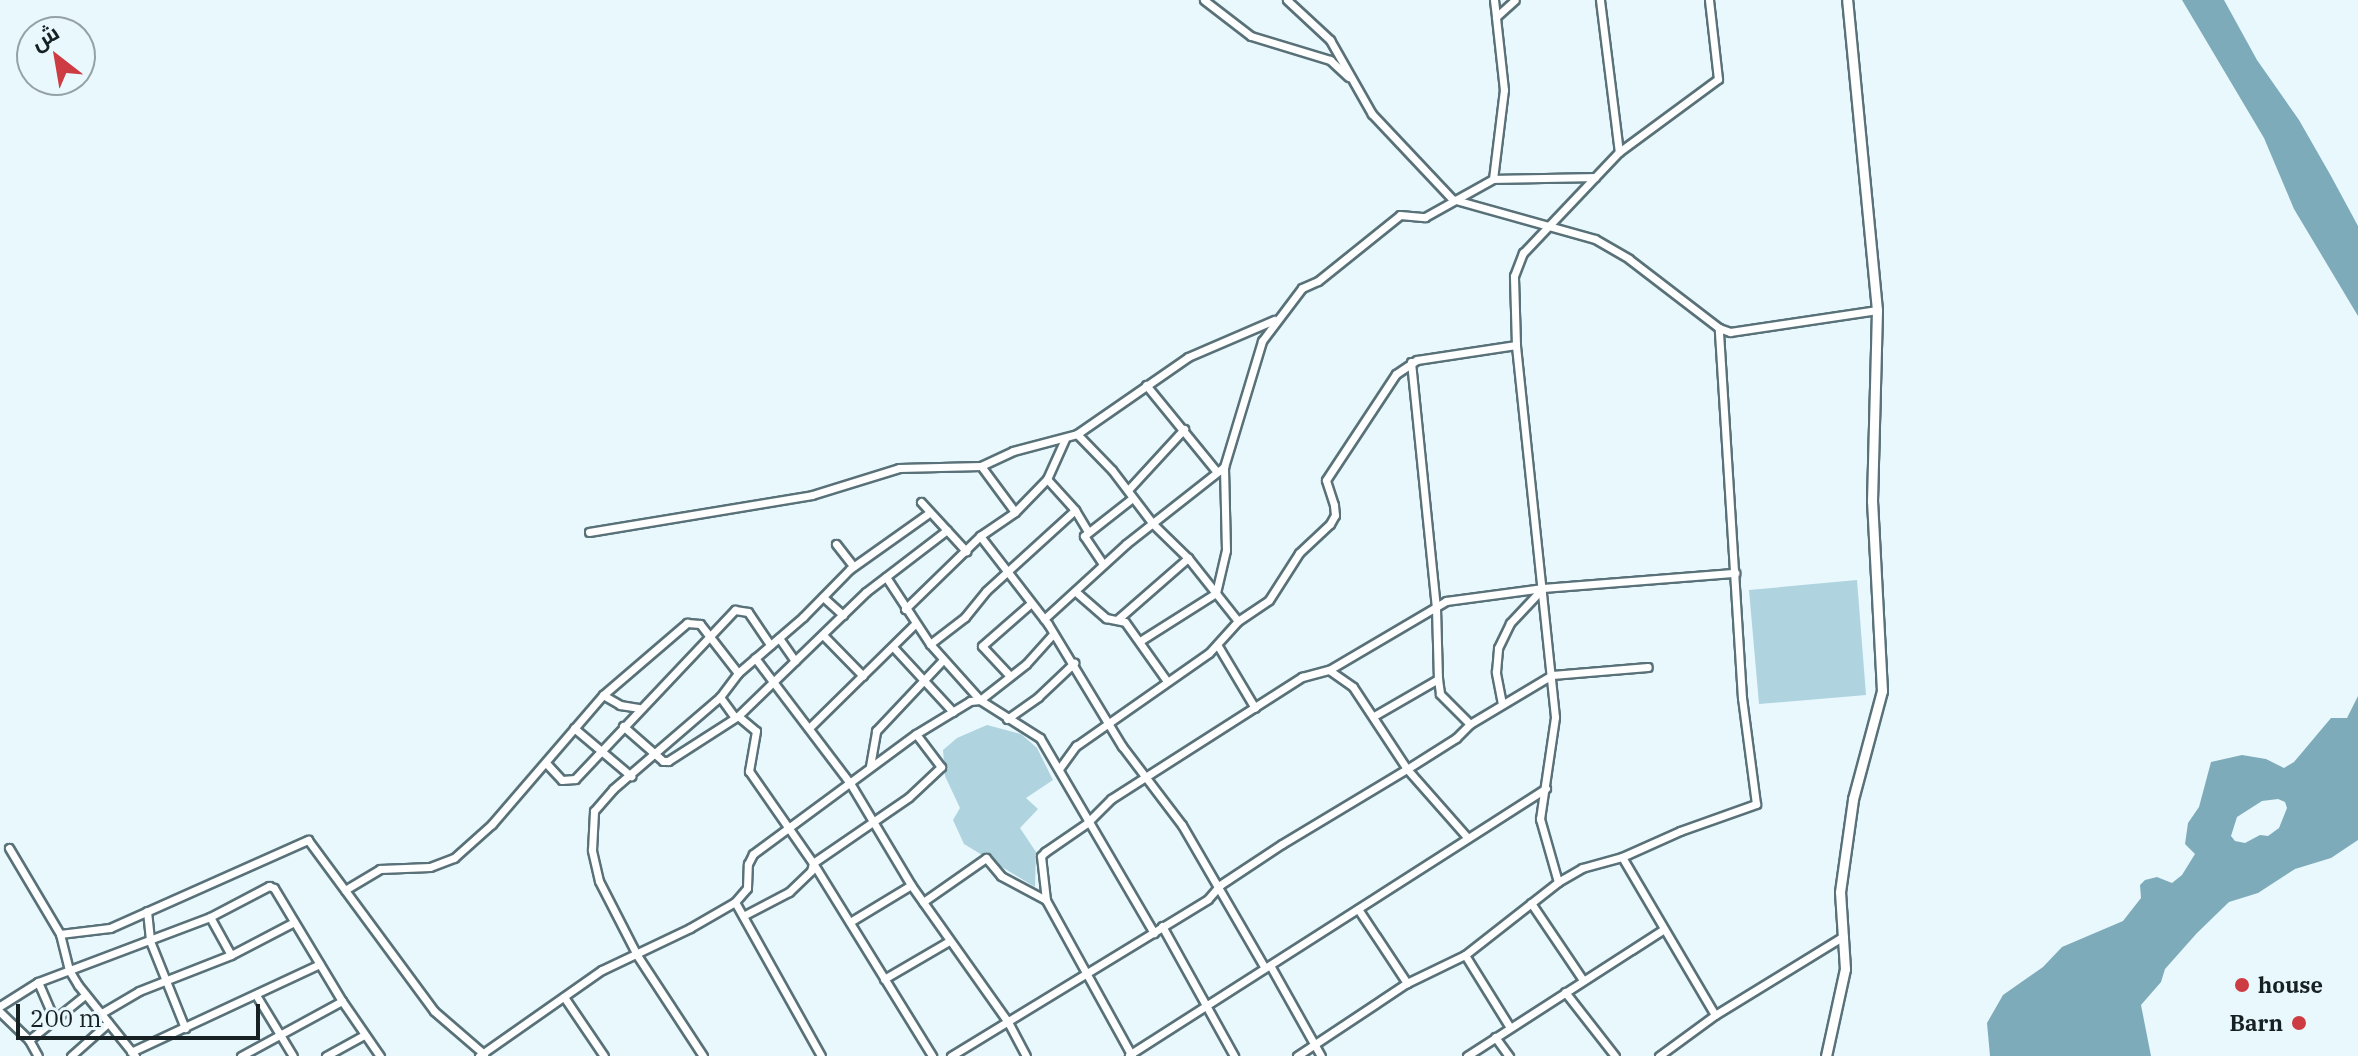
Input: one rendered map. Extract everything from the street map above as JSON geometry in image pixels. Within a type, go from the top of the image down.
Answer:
[{"type":"street","points":[[1204,0],[1251,36],[1330,60],[1355,84]]},
{"type":"street","points":[[1287,0],[1330,40],[1372,114],[1452,199],[1549,223],[1595,239],[1618,252],[1719,328],[1730,332],[1877,310]]},
{"type":"street","points":[[1493,179],[1504,90],[1494,0]]},
{"type":"street","points":[[1496,17],[1515,0]]},
{"type":"street","points":[[1600,0],[1619,152]]},
{"type":"street","points":[[1558,882],[1541,833],[1540,810],[1546,788],[1555,717],[1516,345],[1517,261],[1549,223],[1619,152],[1718,79],[1709,0]]},
{"type":"street","points":[[1826,1056],[1845,969],[1840,892],[1853,799],[1882,691],[1873,535],[1877,310],[1847,0]]},
{"type":"street","points":[[1140,641],[1216,593],[1226,550],[1220,470],[1262,341],[1302,288],[1318,281],[1400,215],[1425,217],[1452,199],[1493,179],[1595,177]]},
{"type":"street","points":[[589,532],[812,495],[899,468],[981,466],[1013,451],[1077,434],[1188,357],[1276,319]]},
{"type":"street","points":[[1297,1056],[1407,983],[1465,955],[1558,882],[1582,868],[1622,857],[1680,831],[1756,804],[1742,698],[1719,328]]},
{"type":"street","points":[[1059,769],[1076,746],[1107,721],[1218,646],[1238,621],[1269,600],[1299,553],[1330,524],[1335,515],[1326,486],[1329,474],[1396,374],[1411,362],[1516,345]]},
{"type":"street","points":[[1411,362],[1436,608],[1440,694],[1470,724]]},
{"type":"street","points":[[1146,385],[1220,470]]},
{"type":"street","points":[[1103,564],[1085,540],[1087,530],[1130,494],[1184,429]]},
{"type":"street","points":[[1077,434],[1153,524],[1188,558],[1238,621]]},
{"type":"street","points":[[905,609],[980,536],[1015,512],[1047,479],[1065,439]]},
{"type":"street","points":[[981,466],[1015,512]]},
{"type":"street","points":[[1044,619],[1103,564],[1220,470]]},
{"type":"street","points":[[1047,479],[1075,510],[1087,530]]},
{"type":"street","points":[[921,502],[966,551]]},
{"type":"street","points":[[930,644],[965,617],[1075,510]]},
{"type":"street","points":[[703,1056],[637,955],[599,881],[592,850],[592,818],[598,805],[720,697],[738,673],[853,566],[929,513]]},
{"type":"street","points":[[623,726],[656,751],[663,761],[668,761],[736,716],[886,577],[947,530]]},
{"type":"street","points":[[980,536],[1044,619],[1074,663],[1107,721],[1182,825],[1321,1056]]},
{"type":"street","points":[[836,544],[853,566]]},
{"type":"street","points":[[1116,620],[1188,558]]},
{"type":"street","points":[[1546,788],[1130,1055],[1046,900],[1041,856],[1087,823],[1111,799],[1302,677],[1329,670],[1446,601],[1543,588],[1735,573]]},
{"type":"street","points":[[886,577],[930,644],[980,700],[1040,738],[1154,933]]},
{"type":"street","points":[[1502,704],[1496,672],[1498,648],[1510,623],[1543,588]]},
{"type":"street","points":[[1076,592],[1106,618],[1125,622],[1167,681]]},
{"type":"street","points":[[823,597],[843,615]]},
{"type":"street","points":[[1010,676],[982,646],[1030,604]]},
{"type":"street","points":[[546,763],[568,781],[711,640],[732,612],[742,609],[750,615],[770,645]]},
{"type":"street","points":[[345,890],[380,869],[430,867],[454,858],[492,824],[603,695],[687,623],[697,622],[738,673]]},
{"type":"street","points":[[809,728],[894,648],[915,624]]},
{"type":"street","points":[[60,934],[104,930],[308,840],[434,1011],[482,1055],[602,970],[637,955],[735,902],[747,888],[748,864],[753,854],[916,734],[980,700],[1053,634]]},
{"type":"street","points":[[823,635],[863,676]]},
{"type":"street","points":[[779,638],[795,661]]},
{"type":"street","points":[[1218,646],[1255,708]]},
{"type":"street","points":[[894,648],[953,712]]},
{"type":"street","points":[[755,658],[850,783],[911,885],[1008,1022],[1026,1056]]},
{"type":"street","points":[[870,766],[876,731],[943,660]]},
{"type":"street","points":[[1007,719],[1038,697],[1074,663]]},
{"type":"street","points":[[951,1056],[1208,899],[1220,885],[1332,812],[1407,769],[1456,738],[1470,724],[1552,675],[1648,667]]},
{"type":"street","points":[[1329,670],[1353,687],[1407,769],[1467,837]]},
{"type":"street","points":[[1374,716],[1438,679]]},
{"type":"street","points":[[603,695],[620,705],[640,708]]},
{"type":"street","points":[[720,697],[736,716],[756,731],[749,771],[813,863],[932,1056]]},
{"type":"street","points":[[574,728],[631,776]]},
{"type":"street","points":[[743,916],[789,892],[811,871],[813,863],[909,797],[941,767],[916,734]]},
{"type":"street","points":[[9,848],[60,934],[69,970],[132,1054],[320,964]]},
{"type":"street","points":[[1622,857],[1715,1015]]},
{"type":"street","points":[[923,902],[986,858],[1001,876],[1046,900]]},
{"type":"street","points":[[850,922],[911,885]]},
{"type":"street","points":[[36,1055],[29,1040],[0,1009],[38,982],[210,917],[269,886],[274,888],[342,1001],[380,1056]]},
{"type":"street","points":[[735,902],[821,1056]]},
{"type":"street","points":[[1531,903],[1583,980]]},
{"type":"street","points":[[1358,909],[1407,983]]},
{"type":"street","points":[[147,911],[150,941],[185,1028]]},
{"type":"street","points":[[210,917],[231,955]]},
{"type":"street","points":[[100,1014],[167,980],[231,955],[294,922]]},
{"type":"street","points":[[1162,926],[1234,1056]]},
{"type":"street","points":[[1467,1056],[1509,1026],[1664,929]]},
{"type":"street","points":[[1659,1056],[1715,1015],[1844,936]]},
{"type":"street","points":[[884,979],[949,941]]},
{"type":"street","points":[[1465,955],[1509,1026]]},
{"type":"street","points":[[38,982],[54,1019]]},
{"type":"street","points":[[1565,992],[1615,1056]]},
{"type":"street","points":[[29,1040],[85,995]]},
{"type":"street","points":[[256,995],[293,1056]]},
{"type":"street","points":[[564,997],[604,1056]]},
{"type":"street","points":[[241,1056],[342,1001]]},
{"type":"street","points":[[71,1056],[108,1023]]},
{"type":"street","points":[[326,1056],[364,1035]]},
{"type":"street","points":[[1495,1037],[1509,1056]]},
{"type":"shaded area","points":[[2182,0],[2224,0],[2257,60],[2299,120],[2331,176],[2358,226],[2358,316],[2294,209],[2264,138]]},
{"type":"shaded area","points":[[1857,580],[1866,695],[1759,704],[1749,590]]},
{"type":"shaded area","points":[[2358,696],[2358,840],[2331,858],[2295,869],[2258,893],[2229,902],[2197,933],[2165,969],[2161,982],[2141,1005],[2151,1056],[1990,1056],[1987,1023],[2003,995],[2043,967],[2062,947],[2123,921],[2141,898],[2140,885],[2145,880],[2157,877],[2172,883],[2182,875],[2195,854],[2185,844],[2188,823],[2199,807],[2211,762],[2242,755],[2266,759],[2284,768],[2294,762],[2331,718],[2347,718]],"holes":[[[2278,799],[2285,802],[2287,808],[2279,828],[2268,836],[2260,835],[2245,843],[2235,841],[2231,836],[2237,817],[2262,801]]]},
{"type":"shaded area","points":[[987,725],[1021,734],[1037,748],[1053,780],[1026,798],[1038,809],[1020,828],[1036,852],[1035,887],[964,844],[953,820],[960,808],[945,776],[943,750],[957,738]]},
{"type":"place","name":"house","points":[[2242,985]]},
{"type":"place","name":"Barn","points":[[2299,1023]]}]
